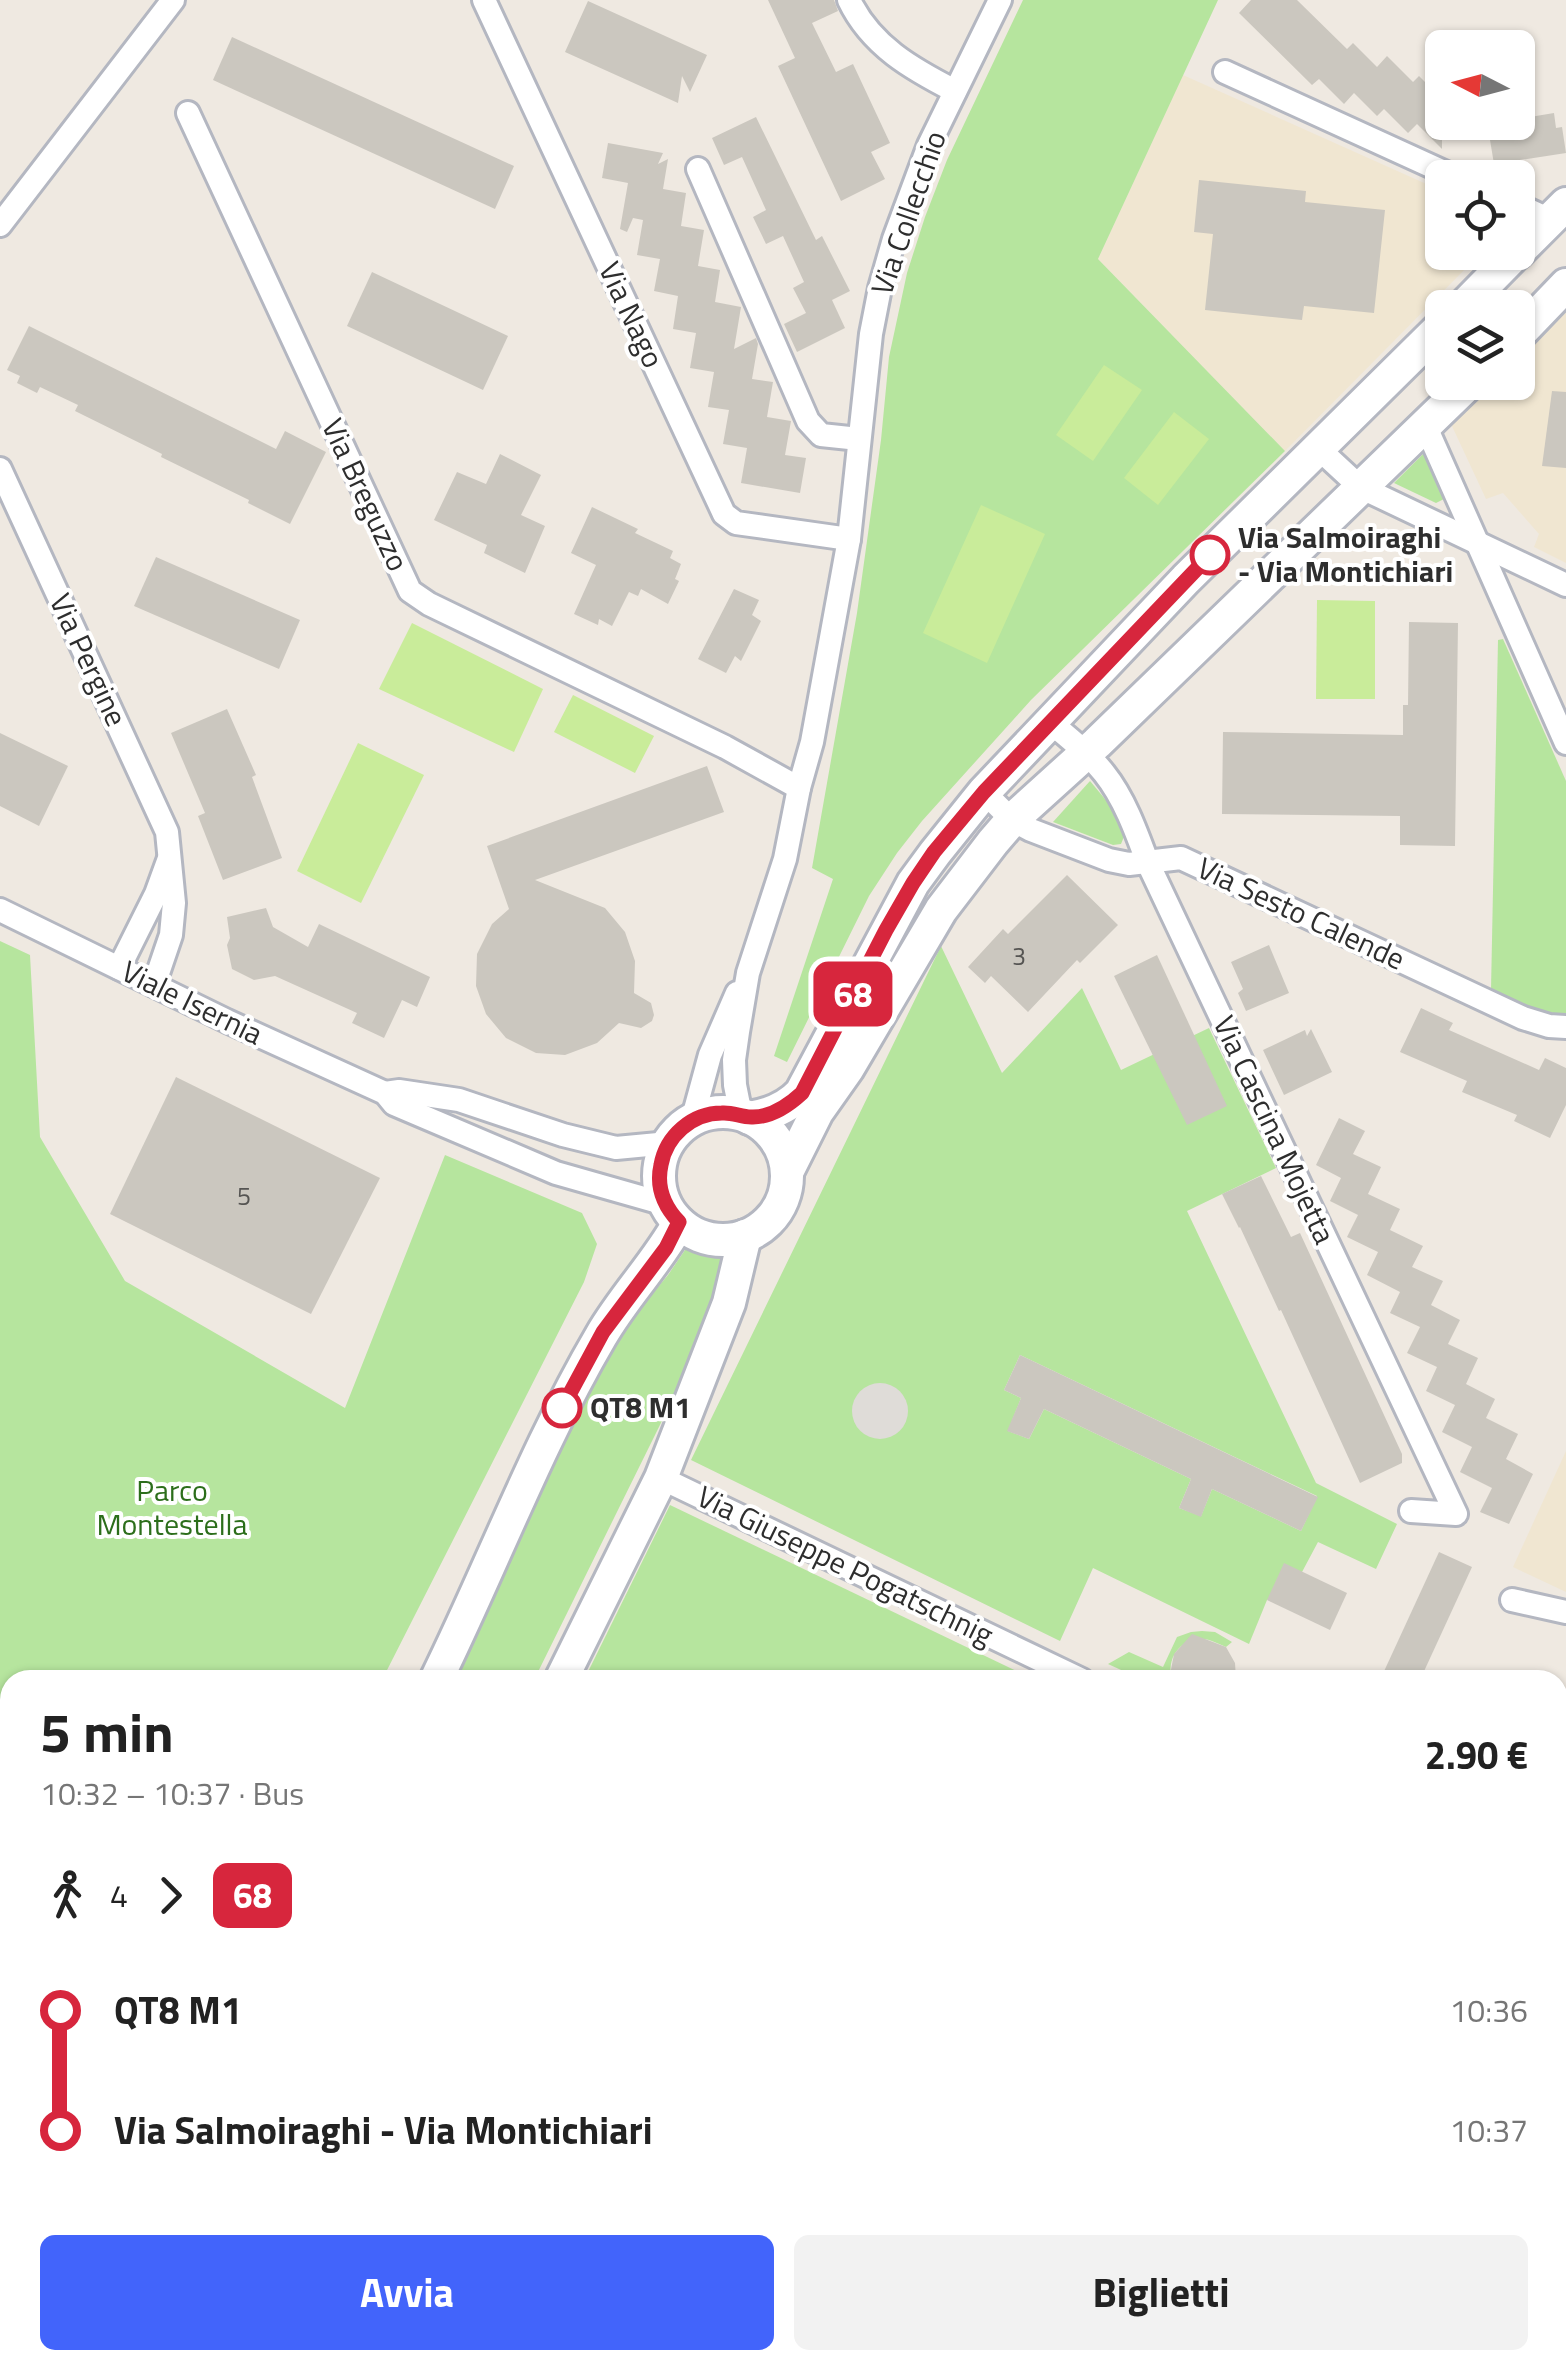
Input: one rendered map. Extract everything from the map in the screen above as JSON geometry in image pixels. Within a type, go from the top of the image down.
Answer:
[{"type":"street","points":[[0,225],[173,0]]},
{"type":"street","name":"Via Nago","points":[[484,0],[724,514],[736,523],[849,538]]},
{"type":"street","points":[[850,0],[868,31],[886,49],[955,91]]},
{"type":"street","name":"Via Collecchio","points":[[748,973],[785,859],[812,742],[849,538],[870,334],[894,238],[929,144],[1000,0]]},
{"type":"street","points":[[1225,72],[1425,163]]},
{"type":"street","name":"Via Breguzzo","points":[[188,113],[410,591],[429,604],[725,747],[799,788]]},
{"type":"street","points":[[698,169],[808,421],[821,435],[859,439]]},
{"type":"street","points":[[1535,234],[1558,212]]},
{"type":"street","points":[[1480,290],[1499,270]]},
{"type":"street","points":[[1535,317],[1566,285]]},
{"type":"street","points":[[745,1117],[776,1111],[802,1093],[913,883],[984,792],[1186,579],[1425,343]]},
{"type":"street","points":[[787,1172],[818,1112],[940,910],[983,853],[1012,820],[1452,400]]},
{"type":"street","points":[[1426,427],[1566,743]]},
{"type":"street","points":[[1319,448],[1360,488],[1566,585]]},
{"type":"street","name":"Via Pergine","points":[[0,469],[166,832],[174,902],[171,935],[154,985]]},
{"type":"street","name":"Via Cascina Mojetta","points":[[1051,722],[1086,753],[1116,790],[1456,1514],[1410,1511]]},
{"type":"street","name":"Via Sesto Calende","points":[[984,792],[1012,820],[1031,830],[1129,864],[1181,858],[1522,1018],[1566,1027]]},
{"type":"street","points":[[120,968],[156,894],[170,853]]},
{"type":"street","name":"Viale Isernia","points":[[0,910],[227,1022],[386,1093],[394,1104],[556,1173],[672,1213]]},
{"type":"street","points":[[745,1117],[735,1085],[734,1060],[748,973]]},
{"type":"street","points":[[680,1132],[719,1112],[745,1117],[768,1131],[778,1143],[787,1172],[784,1196],[774,1215],[745,1236],[710,1239],[697,1235],[672,1213],[660,1188],[662,1157],[680,1132],[725,1018],[748,973]]},
{"type":"street","name":"Viale Isernia","points":[[386,1093],[400,1091],[459,1100],[563,1135],[616,1148],[680,1132]]},
{"type":"street","points":[[441,1670],[561,1410],[603,1332],[666,1248],[672,1213]]},
{"type":"street","points":[[565,1670],[662,1478],[730,1303],[745,1236]]},
{"type":"street","name":"Via Giuseppe Pogatschnig","points":[[662,1478],[1047,1670]]},
{"type":"street","points":[[1512,1600],[1566,1612]]},
{"type":"shaded area","points":[[1183,75],[1425,183],[1425,270],[1464,270],[1444,290],[1425,290],[1425,310],[1285,451],[1098,259]]},
{"type":"shaded area","points":[[1566,309],[1566,563],[1534,547],[1539,534],[1503,493],[1486,499],[1451,424],[1476,400],[1535,400],[1535,341]]},
{"type":"shaded area","points":[[880,1383],[900,1391],[908,1411],[900,1431],[880,1439],[860,1431],[852,1411],[860,1391]]},
{"type":"shaded area","points":[[1566,1451],[1566,1592],[1513,1567]]},
{"type":"green space","points":[[1023,0],[1218,0],[1098,259],[1285,451],[1031,700],[922,821],[869,896],[787,1062],[774,1056],[833,879],[812,868],[857,613],[889,357],[907,273],[947,160]]},
{"type":"green space","points":[[1104,365],[1142,390],[1093,461],[1056,435]]},
{"type":"green space","points":[[1174,412],[1209,439],[1158,505],[1124,478]]},
{"type":"green space","points":[[1427,450],[1446,495],[1436,503],[1394,483]]},
{"type":"green space","points":[[981,505],[1045,534],[987,663],[923,633]]},
{"type":"green space","points":[[1317,600],[1375,601],[1375,699],[1316,699]]},
{"type":"green space","points":[[412,623],[543,689],[514,752],[379,689]]},
{"type":"green space","points":[[1503,639],[1566,781],[1566,1016],[1535,1010],[1491,990],[1498,640]]},
{"type":"green space","points":[[573,695],[654,736],[635,773],[554,732]]},
{"type":"green space","points":[[358,743],[424,775],[361,903],[297,871]]},
{"type":"green space","points":[[1090,781],[1110,805],[1125,834],[1121,844],[1113,845],[1053,822]]},
{"type":"green space","name":"Parco Montestella","points":[[0,941],[30,955],[40,1137],[125,1281],[345,1408],[445,1155],[582,1213],[597,1244],[584,1282],[387,1670],[0,1670]]},
{"type":"green space","points":[[941,946],[1002,1073],[1082,988],[1121,1070],[1209,1028],[1276,1168],[1187,1211],[1316,1483],[1397,1524],[1376,1569],[1318,1542],[1302,1572],[1267,1600],[1249,1644],[1093,1568],[1060,1641],[691,1460]],"holes":[[[1020,1355],[1317,1496],[1301,1531],[1212,1489],[1201,1516],[1179,1508],[1191,1479],[1044,1409],[1029,1439],[1008,1431],[1021,1398],[1004,1390]]]},
{"type":"green space","points":[[685,1250],[725,1256],[716,1299],[696,1352],[539,1670],[453,1670],[605,1359]]},
{"type":"green space","points":[[670,1505],[1014,1670],[589,1670]]},
{"type":"green space","points":[[1191,1632],[1215,1632],[1232,1642],[1226,1647],[1205,1639],[1187,1642],[1176,1652],[1171,1670],[1121,1670],[1108,1664],[1129,1652],[1163,1667],[1177,1637]]},
{"type":"building","points":[[768,0],[834,0],[838,11],[812,23],[836,72],[853,64],[890,143],[871,152],[885,179],[841,201],[778,66],[795,58]]},
{"type":"building","points":[[1251,0],[1297,0],[1347,49],[1353,43],[1377,67],[1387,56],[1413,82],[1419,76],[1425,82],[1425,132],[1417,124],[1408,133],[1384,109],[1377,116],[1354,93],[1344,104],[1319,79],[1312,85],[1239,13]]},
{"type":"building","points":[[588,1],[707,55],[690,92],[682,76],[678,103],[565,52]]},
{"type":"building","points":[[232,37],[514,166],[495,209],[213,80]]},
{"type":"building","points":[[1554,113],[1556,128],[1562,127],[1566,153],[1493,160],[1490,140],[1535,140],[1535,116]]},
{"type":"building","points":[[756,117],[816,240],[822,236],[850,291],[832,300],[845,328],[797,352],[784,324],[806,313],[793,288],[804,282],[783,236],[766,244],[753,217],[766,210],[742,157],[724,165],[712,138]]},
{"type":"building","points":[[608,143],[663,153],[658,164],[668,159],[663,189],[686,193],[681,226],[704,230],[698,266],[720,270],[715,302],[741,307],[734,349],[756,338],[752,379],[773,382],[767,417],[791,421],[785,455],[806,458],[800,493],[741,483],[747,448],[723,444],[729,410],[708,407],[714,372],[690,368],[696,333],[673,329],[678,296],[654,291],[660,259],[637,255],[643,220],[633,218],[627,232],[620,229],[628,183],[602,178]]},
{"type":"building","points":[[1199,180],[1306,191],[1305,202],[1385,210],[1374,313],[1304,306],[1302,320],[1205,310],[1213,234],[1194,232]]},
{"type":"building","points":[[372,272],[508,336],[483,390],[347,326]]},
{"type":"building","points":[[29,326],[276,449],[285,431],[326,452],[290,524],[75,411],[78,405],[40,387],[37,393],[17,383],[20,376],[7,370]]},
{"type":"building","points":[[1552,391],[1566,392],[1566,468],[1542,466]]},
{"type":"building","points":[[500,454],[541,475],[521,515],[545,526],[525,573],[484,553],[487,545],[434,520],[457,472],[486,484]]},
{"type":"building","points":[[592,507],[673,551],[670,558],[681,564],[675,579],[679,581],[668,604],[641,589],[638,596],[629,592],[612,626],[599,619],[598,625],[574,614],[596,565],[571,553]]},
{"type":"building","points":[[156,557],[300,620],[279,669],[134,606]]},
{"type":"building","points":[[734,589],[759,600],[752,615],[761,621],[741,661],[735,656],[726,673],[698,659]]},
{"type":"building","points":[[1409,622],[1458,623],[1455,846],[1400,845],[1400,816],[1222,814],[1223,732],[1403,735],[1403,705],[1408,705]]},
{"type":"building","points":[[227,709],[256,775],[252,777],[282,858],[223,880],[198,816],[205,813],[171,733]]},
{"type":"building","points":[[0,733],[68,766],[39,826],[0,806]]},
{"type":"building","points":[[707,766],[724,812],[535,880],[605,908],[625,932],[635,961],[634,993],[651,1003],[652,1021],[641,1028],[619,1023],[597,1043],[565,1055],[536,1053],[506,1038],[486,1014],[476,986],[477,954],[492,924],[509,909],[487,846]]},
{"type":"building","points":[[1067,875],[1118,925],[1080,963],[1077,960],[1028,1012],[991,976],[985,983],[968,967],[1003,929],[1008,934]]},
{"type":"building","points":[[266,908],[273,927],[308,947],[319,924],[430,977],[417,1007],[402,1000],[384,1038],[352,1023],[357,1013],[275,976],[254,980],[232,969],[227,917]]},
{"type":"building","points":[[1269,945],[1289,993],[1246,1011],[1238,993],[1243,989],[1231,962]]},
{"type":"building","points":[[1157,955],[1227,1106],[1187,1125],[1114,976]]},
{"type":"building","points":[[1421,1008],[1453,1023],[1449,1030],[1539,1070],[1545,1058],[1566,1068],[1566,1105],[1550,1138],[1514,1121],[1517,1115],[1462,1092],[1467,1081],[1400,1052]]},
{"type":"building","points":[[1311,1029],[1332,1072],[1284,1095],[1263,1050],[1305,1030],[1307,1036]]},
{"type":"building","points":[[176,1077],[380,1178],[311,1314],[110,1214]]},
{"type":"building","points":[[1339,1118],[1365,1131],[1353,1154],[1381,1167],[1368,1194],[1400,1209],[1390,1230],[1423,1246],[1412,1267],[1443,1281],[1431,1305],[1460,1320],[1448,1344],[1478,1358],[1466,1384],[1495,1399],[1486,1418],[1518,1434],[1506,1459],[1533,1474],[1509,1524],[1480,1512],[1492,1488],[1460,1472],[1472,1447],[1442,1432],[1455,1405],[1426,1391],[1437,1367],[1407,1353],[1420,1327],[1390,1313],[1400,1292],[1367,1275],[1378,1252],[1347,1237],[1358,1215],[1330,1201],[1341,1178],[1316,1165]]},
{"type":"building","points":[[1261,1176],[1291,1237],[1300,1233],[1402,1454],[1402,1463],[1360,1483],[1281,1310],[1222,1194]]},
{"type":"building","points":[[1020,1355],[1318,1497],[1301,1531],[1212,1489],[1201,1517],[1179,1508],[1191,1479],[1044,1409],[1029,1439],[1007,1431],[1021,1398],[1004,1390]]},
{"type":"building","points":[[1439,1552],[1472,1567],[1425,1670],[1385,1670]]},
{"type":"building","points":[[1284,1563],[1347,1593],[1330,1630],[1267,1600]]},
{"type":"building","points":[[1192,1634],[1226,1647],[1235,1670],[1171,1670],[1174,1654]]},
{"type":"bus line","name":"68","points":[[562,1408],[603,1332],[666,1248],[679,1222],[665,1204],[660,1188],[662,1157],[673,1136],[705,1115],[719,1112],[749,1118],[763,1116],[783,1108],[802,1093],[886,930],[934,852],[984,792],[1210,555]]},
{"type":"place","name":"Via Salmoiraghi - Via Montichiari","points":[[1210,555]]},
{"type":"place","name":"QT8 M1","points":[[562,1408]]}]
